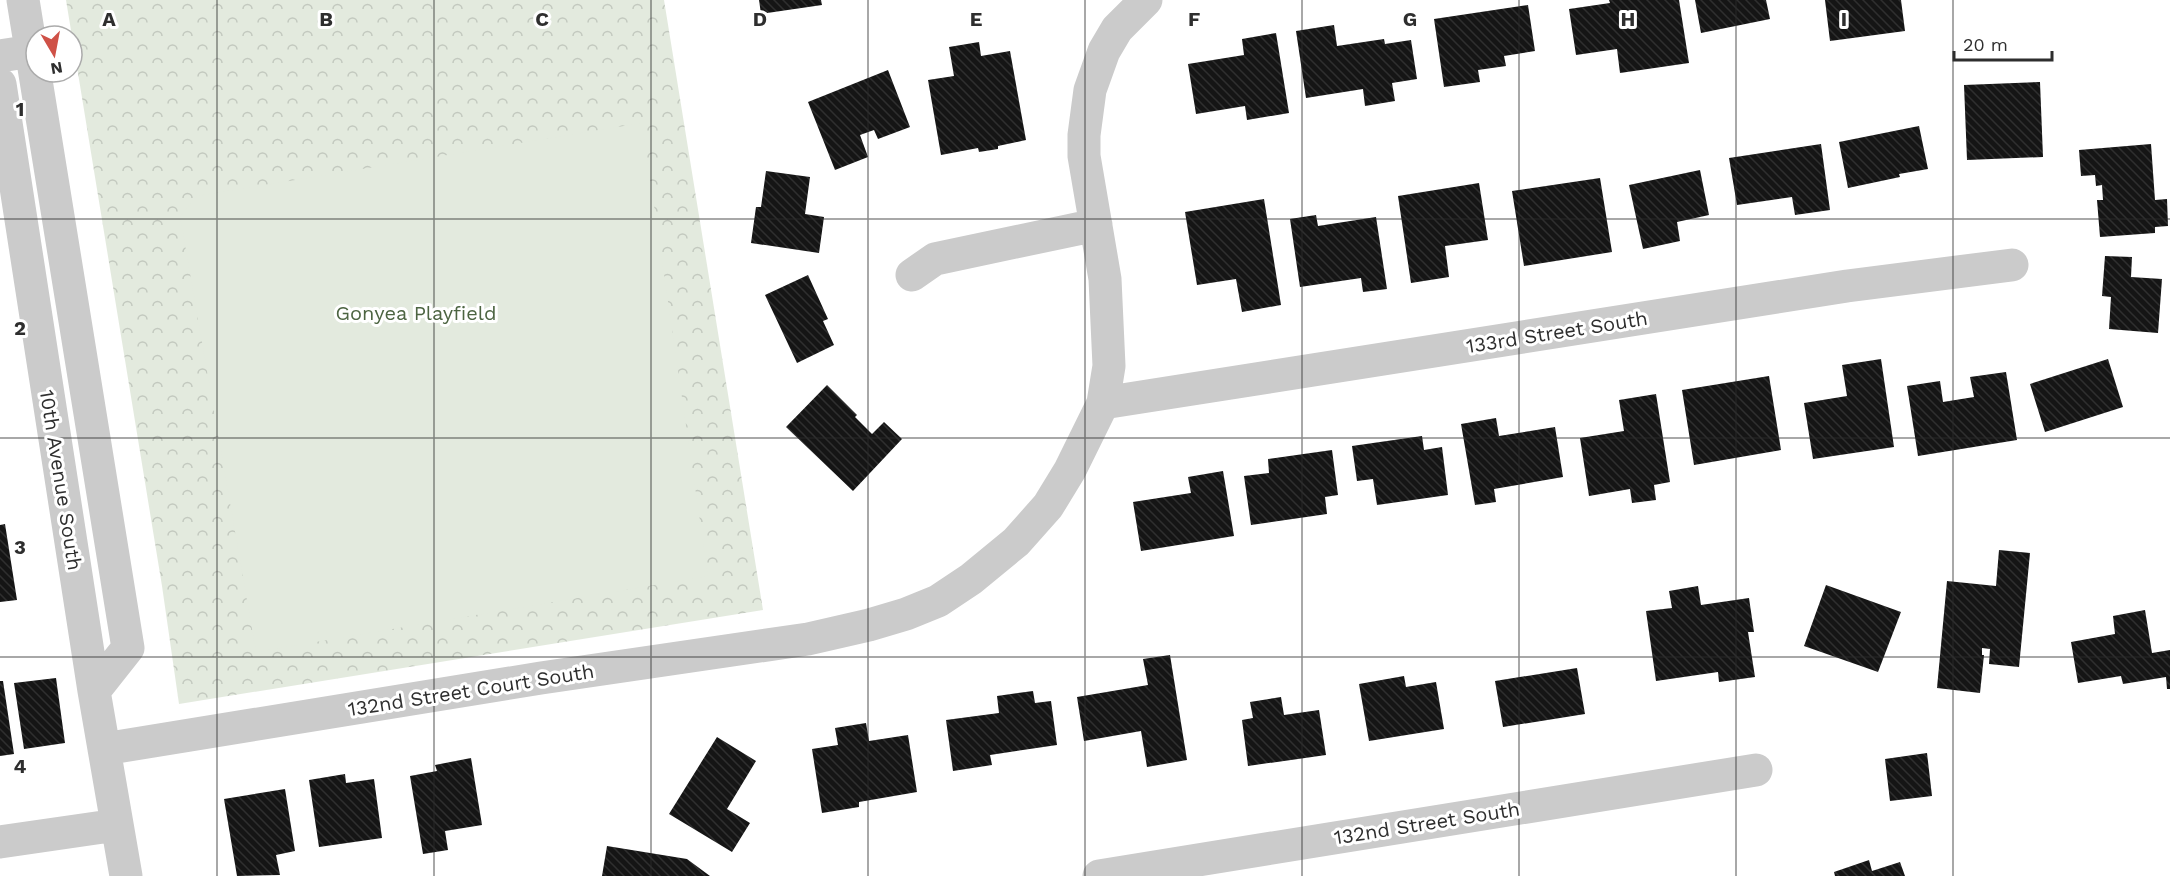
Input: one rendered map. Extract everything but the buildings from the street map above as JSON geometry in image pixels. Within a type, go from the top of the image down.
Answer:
[{"type":"street","points":[[23,0],[27,24]]},
{"type":"street","name":"132nd Street Court South","points":[[104,749],[530,680],[808,639],[906,614],[938,601],[971,579],[1016,542],[1048,506],[1070,470],[1103,403],[1109,366],[1105,279],[1084,156],[1084,135],[1090,90],[1104,51],[1118,29],[1146,0]]},
{"type":"street","points":[[0,56],[24,52]]},
{"type":"street","name":"10th Avenue South","points":[[0,84],[94,691],[126,876]]},
{"type":"street","points":[[37,84],[128,648],[94,691]]},
{"type":"street","points":[[912,275],[935,259],[1096,225]]},
{"type":"street","name":"133rd Street South","points":[[1103,403],[1847,286],[2012,266]]},
{"type":"street","name":"132nd Street South","points":[[1099,876],[1756,770]]},
{"type":"street","points":[[0,842],[117,825]]},
{"type":"green space","name":"Gonyea Playfield","points":[[66,0],[664,0],[763,610],[179,704],[162,586],[80,84],[84,84],[84,24],[70,24]]},
{"type":"green space","points":[[642,123],[708,576],[256,652],[180,216],[197,196]]}]
